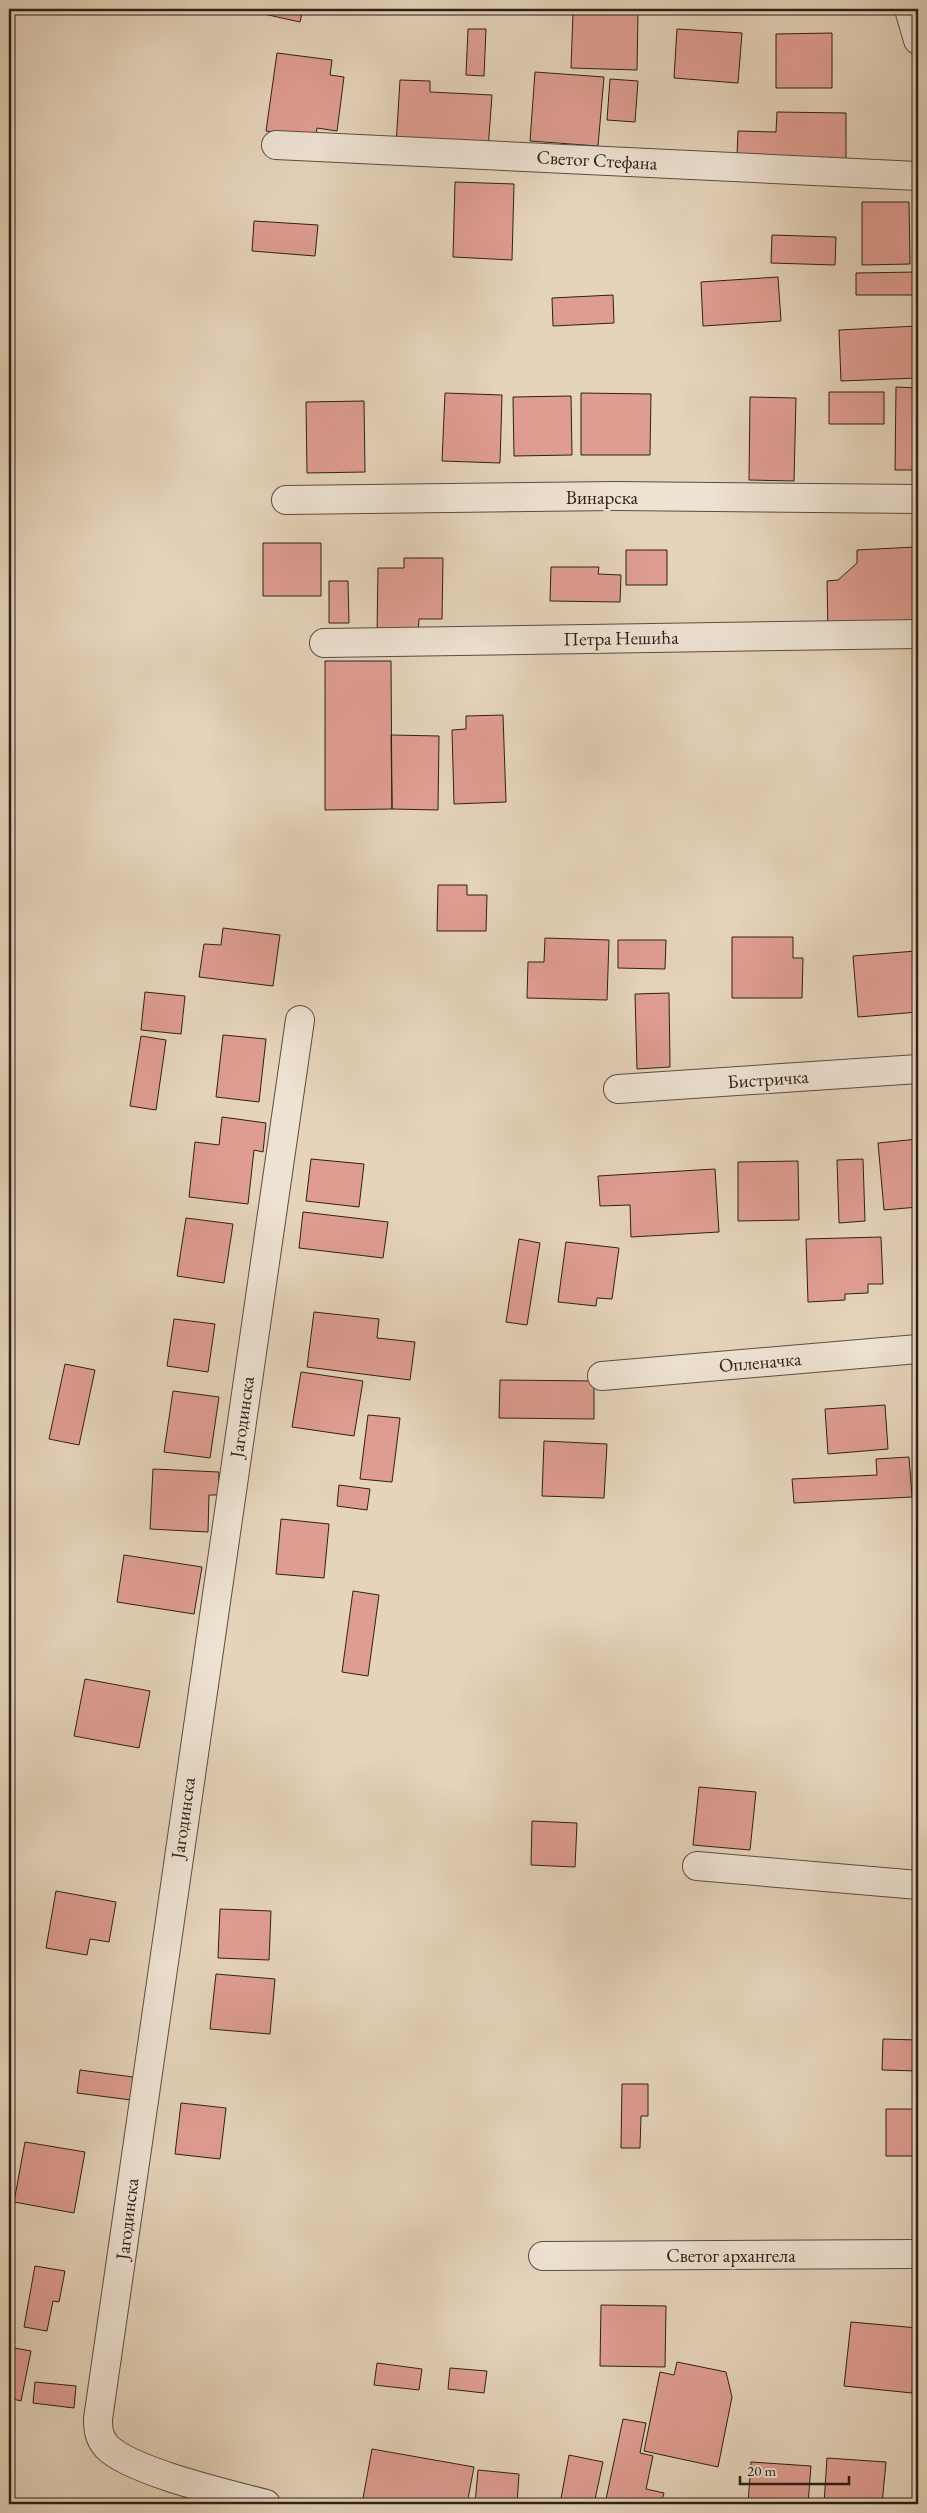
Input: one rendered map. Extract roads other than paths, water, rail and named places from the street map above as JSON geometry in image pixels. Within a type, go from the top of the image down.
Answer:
[{"type":"street","points":[[909,9],[918,40]]},
{"type":"street","name":"Светог Стефана","points":[[276,145],[918,176]]},
{"type":"street","name":"Винарска","points":[[286,500],[616,496],[918,499]]},
{"type":"street","name":"Петра Нешића","points":[[324,643],[918,634]]},
{"type":"street","name":"Јагодинска","points":[[266,2504],[142,2467],[108,2447],[99,2434],[98,2419],[117,2301],[135,2154],[300,1020]]},
{"type":"street","name":"Бистричка","points":[[618,1089],[918,1069]]},
{"type":"street","name":"Опленачка","points":[[602,1376],[918,1349]]},
{"type":"street","points":[[697,1866],[918,1884]]},
{"type":"street","name":"Светог архангела","points":[[543,2256],[918,2254]]}]
